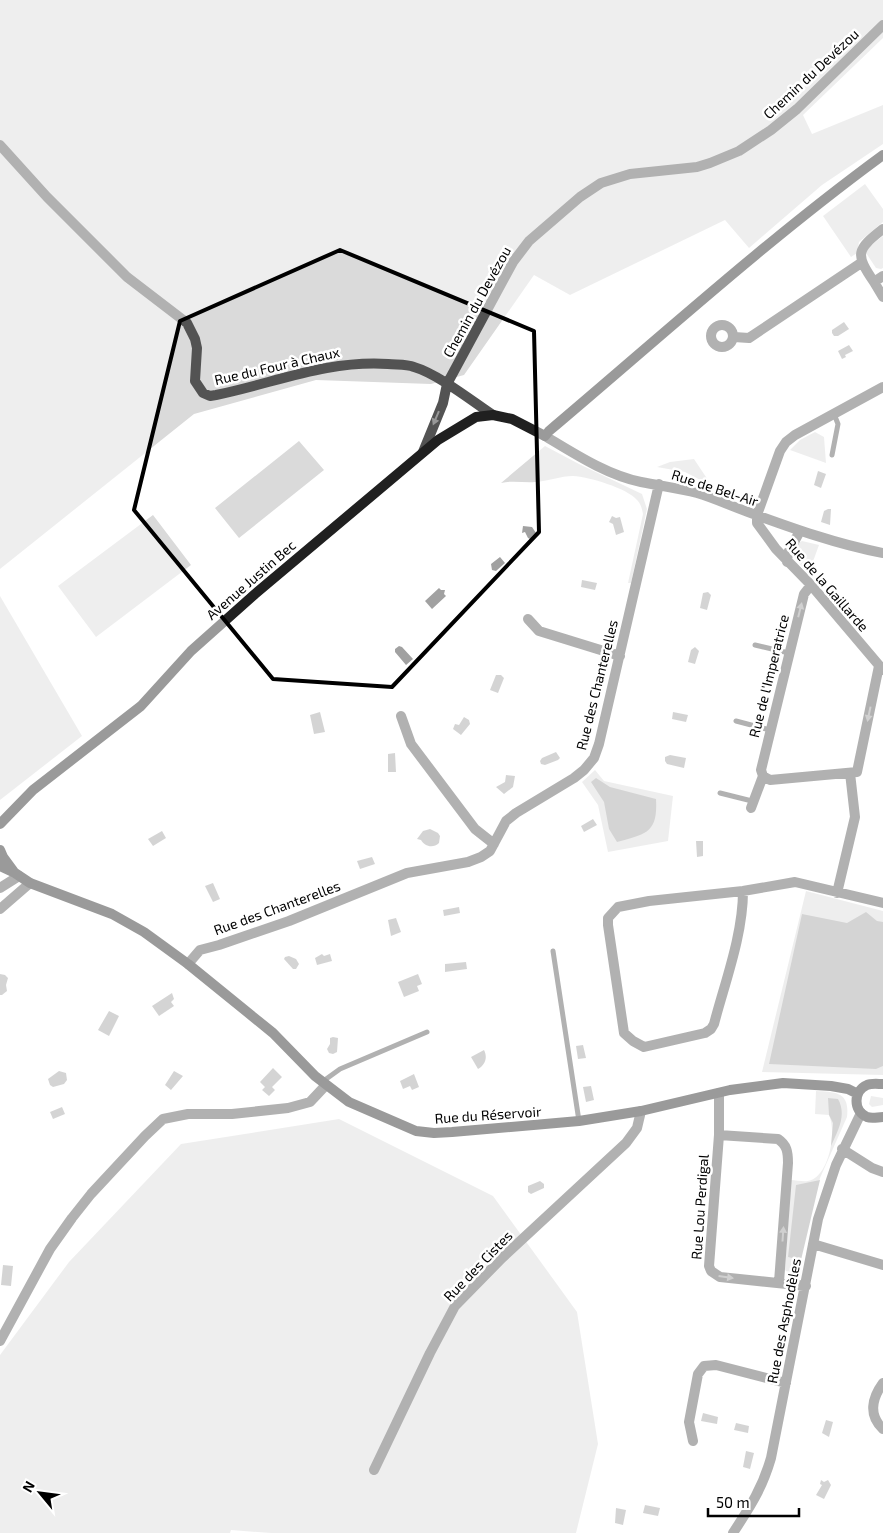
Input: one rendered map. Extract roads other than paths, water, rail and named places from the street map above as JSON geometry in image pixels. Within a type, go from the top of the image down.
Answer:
[{"type":"street","name":"Chemin du Devézou","points":[[447,384],[512,262],[529,241],[580,197],[601,183],[630,174],[697,167],[710,164],[739,150],[771,130],[797,109],[883,25]]},
{"type":"street","name":"Rue du Four à Chaux","points":[[0,145],[46,197],[127,277],[188,324],[197,348],[194,372],[195,381],[203,393],[210,396],[216,395],[322,368],[356,363],[415,367],[447,384],[493,414]]},
{"type":"street","points":[[493,414],[512,419],[545,436],[556,424],[759,254],[883,155]]},
{"type":"street","points":[[883,229],[865,244],[861,253],[861,263],[883,297]]},
{"type":"street","points":[[734,337],[749,338],[861,263]]},
{"type":"street","points":[[874,282],[883,276]]},
{"type":"street","points":[[423,452],[443,403],[447,384]]},
{"type":"street","points":[[757,515],[780,451],[786,442],[795,435],[883,387]]},
{"type":"street","name":"Avenue Justin Bec","points":[[0,824],[33,790],[141,706],[191,651],[255,594],[423,452],[450,432],[476,417],[493,414]]},
{"type":"street","name":"Rue de Bel-Air","points":[[545,436],[583,458],[621,476],[641,482],[698,493],[800,531],[856,548],[883,553]]},
{"type":"street","name":"Rue des Chanterelles","points":[[188,964],[200,950],[289,921],[407,873],[468,862],[490,851],[501,829],[511,817],[584,770],[594,758],[599,744],[659,484]]},
{"type":"street","name":"Rue de la Gaillarde","points":[[757,515],[757,523],[787,562],[811,585],[881,668]]},
{"type":"street","points":[[787,562],[790,546],[800,531]]},
{"type":"street","name":"Rue de l'Imperatrice","points":[[752,804],[763,776],[761,770],[770,730],[804,594],[811,585]]},
{"type":"street","points":[[528,619],[539,631],[620,656]]},
{"type":"street","points":[[763,776],[770,780],[857,772],[881,668]]},
{"type":"street","points":[[401,716],[411,744],[475,829],[494,844]]},
{"type":"street","points":[[836,893],[854,817],[850,773]]},
{"type":"street","name":"Rue du Réservoir","points":[[0,850],[3,857],[17,874]]},
{"type":"street","name":"Rue du Réservoir","points":[[0,866],[30,883],[119,918],[144,932],[188,964],[273,1033],[324,1084],[349,1102],[416,1131],[425,1133],[452,1132],[579,1121],[640,1111],[719,1093],[783,1083],[831,1086],[848,1089],[858,1094]]},
{"type":"street","points":[[0,888],[17,874]]},
{"type":"street","points":[[743,891],[743,905],[730,967],[711,1029],[705,1033],[644,1047],[633,1041],[624,1033],[608,918],[618,907],[665,899],[743,891],[795,882],[883,903]]},
{"type":"street","points":[[0,910],[30,883]]},
{"type":"street","points":[[0,1341],[50,1249],[72,1218],[91,1194],[163,1119],[188,1114],[232,1114],[297,1106],[310,1102],[324,1084]]},
{"type":"street","points":[[883,1084],[868,1084],[858,1094],[856,1105],[861,1113],[869,1118],[883,1117]]},
{"type":"street","name":"Rue Lou Perdigal","points":[[719,1093],[719,1135],[709,1266],[711,1271],[720,1277],[806,1286]]},
{"type":"street","name":"Rue des Cistes","points":[[374,1470],[430,1353],[455,1306],[502,1258],[626,1142],[637,1128],[640,1111]]},
{"type":"street","name":"Rue des Asphodèles","points":[[733,1533],[754,1502],[764,1481],[771,1458],[813,1244],[825,1196],[842,1149],[861,1113]]},
{"type":"street","points":[[719,1135],[778,1139],[785,1144],[788,1152],[788,1163],[779,1282]]},
{"type":"street","points":[[842,1149],[872,1168],[883,1172]]},
{"type":"street","points":[[813,1244],[883,1265]]},
{"type":"street","points":[[693,1441],[689,1422],[698,1374],[704,1366],[716,1365],[786,1383]]},
{"type":"street","points":[[883,1382],[873,1403],[873,1414],[883,1429]]},
{"type":"lane","points":[[832,455],[838,424],[834,414]]},
{"type":"lane","points":[[755,645],[789,653]]},
{"type":"lane","points":[[736,721],[770,730]]},
{"type":"lane","points":[[720,793],[752,804]]},
{"type":"lane","points":[[553,951],[579,1121]]},
{"type":"lane","points":[[324,1084],[340,1069],[427,1032]]}]
